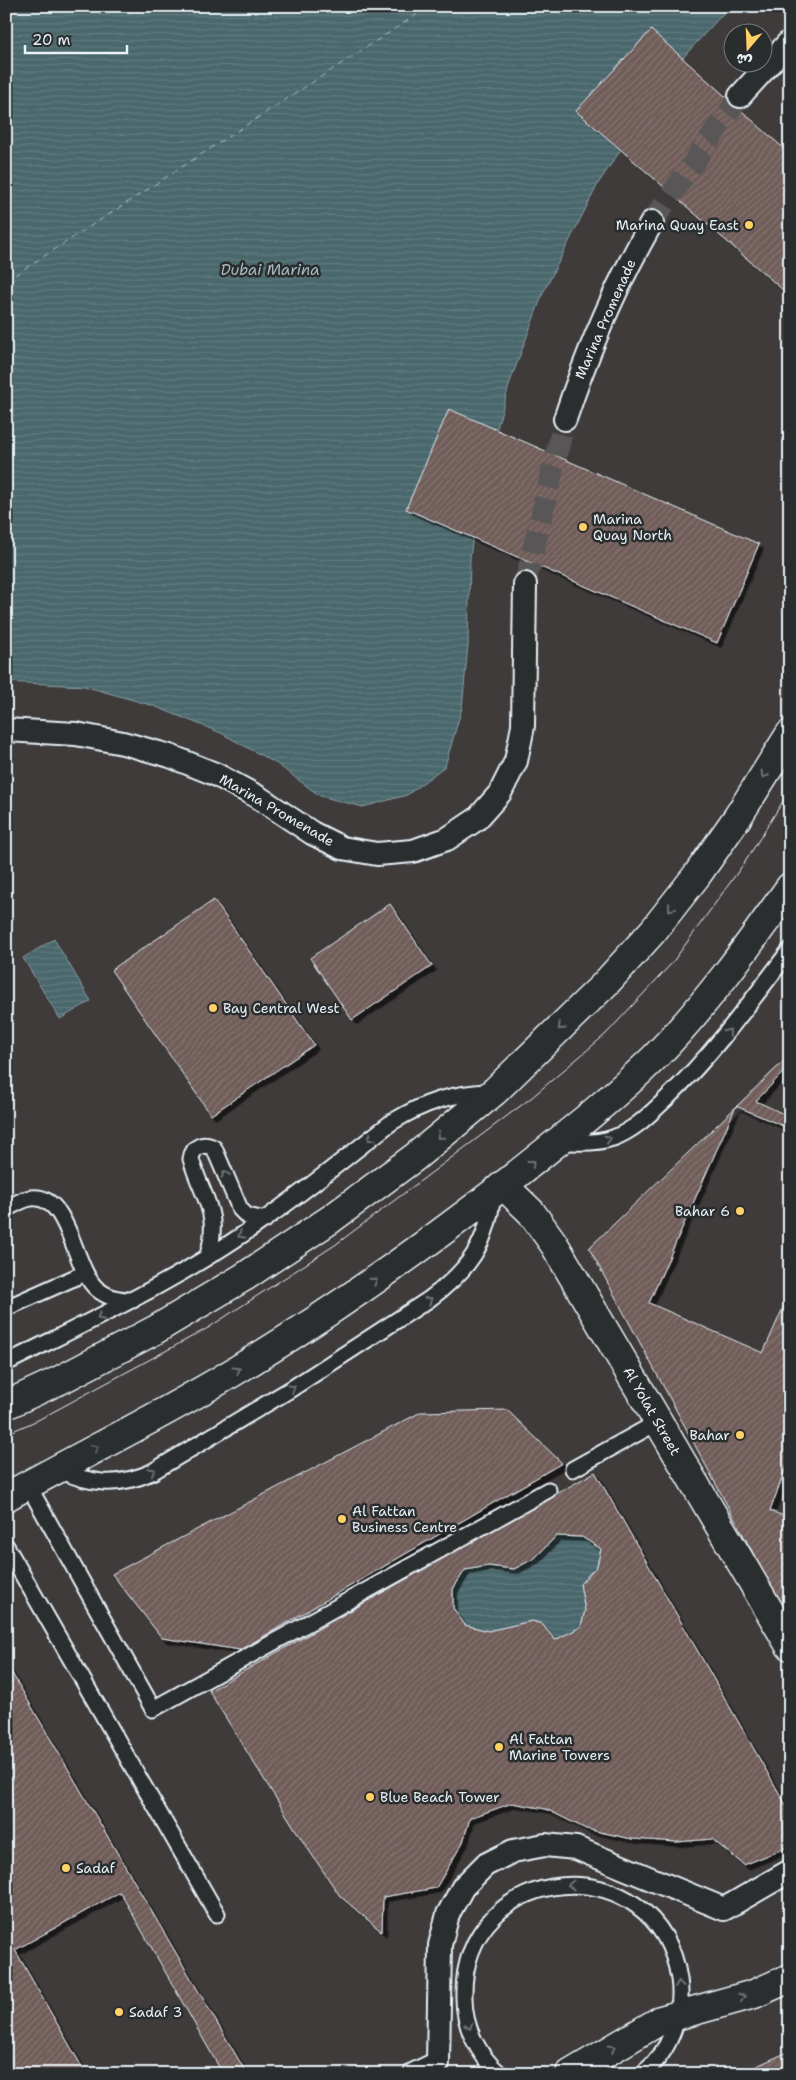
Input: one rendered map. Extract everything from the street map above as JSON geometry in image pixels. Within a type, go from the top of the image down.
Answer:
[{"type":"main road","points":[[6,1405],[62,1379],[155,1330],[244,1277],[339,1214],[415,1157],[496,1092],[606,983],[654,931],[697,875],[737,818],[790,734]]},
{"type":"main road","points":[[17,1491],[173,1407],[329,1312],[421,1248],[560,1141],[655,1056],[698,1009],[738,960],[790,887]]},
{"type":"main road","name":"Al Yolat Street","points":[[498,1189],[531,1212],[554,1244],[790,1646]]},
{"type":"main road","points":[[570,2074],[660,2020],[754,1994],[790,1978]]},
{"type":"street","points":[[740,96],[790,41]]},
{"type":"street","name":"Marina Promenade","points":[[565,419],[594,338],[630,260],[652,222]]},
{"type":"street","name":"Marina Promenade","points":[[6,730],[76,734],[124,743],[170,756],[215,774],[258,797],[305,828],[342,848],[378,854],[413,851],[447,839],[477,819],[500,793],[516,761],[523,726],[525,584]]},
{"type":"street","points":[[415,2074],[438,2062],[440,1945],[448,1914],[463,1887],[486,1865],[513,1851],[544,1845],[576,1848],[724,1909],[790,1871]]},
{"type":"lane","points":[[560,1141],[596,1142],[611,1138],[624,1133],[648,1116],[704,1060],[730,1030],[788,953]]},
{"type":"lane","points":[[6,1364],[133,1300],[265,1220],[392,1122],[410,1111],[430,1102],[452,1096],[496,1092]]},
{"type":"lane","points":[[208,1255],[213,1234],[212,1212],[191,1159],[192,1153],[196,1148],[202,1145],[214,1148],[218,1153],[236,1202],[247,1216],[265,1220]]},
{"type":"lane","points":[[56,1469],[85,1481],[103,1483],[137,1478],[152,1472],[292,1389],[428,1300],[462,1273],[475,1255],[485,1236],[498,1189]]},
{"type":"lane","points":[[6,1209],[22,1200],[31,1198],[40,1198],[49,1202],[60,1215],[85,1273],[96,1288],[107,1296],[120,1300],[133,1300]]},
{"type":"lane","points":[[212,1212],[236,1202]]},
{"type":"lane","points":[[6,1308],[85,1273]]},
{"type":"lane","points":[[574,1469],[658,1422]]},
{"type":"lane","points":[[17,1491],[153,1709],[548,1490]]},
{"type":"lane","points":[[6,1546],[217,1914]]},
{"type":"lane","points":[[500,2074],[491,2066],[475,2044],[464,2012],[463,1978],[473,1945],[492,1917],[520,1897],[552,1886],[586,1885],[619,1895],[647,1914],[668,1942],[677,1965],[680,1989],[678,2014],[668,2043],[650,2068],[642,2074]]},
{"type":"water","name":"Dubai Marina","points":[[6,6],[730,6],[686,54],[599,182],[543,293],[510,382],[480,488],[470,557],[468,645],[462,708],[445,766],[407,795],[363,807],[320,796],[277,764],[221,733],[154,706],[84,686],[6,682]]},
{"type":"water","points":[[54,939],[91,1001],[60,1019],[23,958]]},
{"type":"water","points":[[556,1536],[582,1537],[601,1549],[597,1566],[580,1584],[585,1610],[581,1627],[555,1640],[542,1624],[532,1621],[488,1631],[465,1625],[453,1608],[453,1589],[465,1570],[488,1566],[514,1569],[535,1558]]},
{"type":"building","name":"Marina Quay East","points":[[651,30],[790,154],[790,296],[576,111]]},
{"type":"building","name":"Marina Quay North","points":[[449,409],[759,544],[717,643],[406,509]]},
{"type":"building","name":"Bay Central West","points":[[214,900],[314,1045],[211,1115],[111,970]]},
{"type":"building","points":[[390,904],[432,966],[352,1020],[310,958]]},
{"type":"building","name":"Bahar","points":[[790,1055],[790,1622],[589,1248]]},
{"type":"building","points":[[790,1065],[790,1117],[756,1101]]},
{"type":"building","name":"Bahar 6","points":[[736,1106],[790,1129],[790,1292],[763,1353],[649,1303]]},
{"type":"building","name":"Al Fattan Business Centre","points":[[507,1410],[562,1463],[240,1650],[162,1638],[112,1574],[421,1412]]},
{"type":"building","points":[[790,1456],[790,1518],[770,1511]]},
{"type":"building","name":"Al Fattan Marine Towers","points":[[595,1472],[790,1812],[790,1846],[744,1865],[712,1839],[677,1842],[632,1839],[586,1829],[546,1809],[512,1803],[470,1818],[463,1842],[436,1888],[383,1897],[382,1932],[340,1896],[302,1840],[209,1691]],"holes":[[[556,1536],[582,1537],[601,1549],[597,1566],[580,1584],[585,1610],[581,1627],[555,1640],[542,1624],[532,1621],[488,1631],[465,1625],[453,1608],[453,1589],[465,1570],[488,1566],[514,1569],[535,1558]]]},
{"type":"building","name":"Sadaf","points":[[6,1663],[247,2074],[6,2074]]},
{"type":"building","points":[[6,1676],[12,1804],[6,1805]]},
{"type":"building","name":"Sadaf 3","points":[[120,1892],[223,2074],[86,2074],[15,1950]]},
{"type":"building","points":[[790,2051],[790,2074],[739,2074]]},
{"type":"ferry route","points":[[6,281],[430,6]]},
{"type":"tunnel","points":[[652,222],[740,96]]},
{"type":"tunnel","points":[[525,584],[565,419]]},
{"type":"tram line","points":[[6,1434],[38,1420],[208,1328],[335,1245],[531,1098],[606,1034],[672,963],[745,862],[790,790]]},
{"type":"place","name":"Marina Quay East","points":[[749,225]]},
{"type":"place","name":"Marina Quay North","points":[[583,527]]},
{"type":"place","name":"Bay Central West","points":[[213,1008]]},
{"type":"place","name":"Bahar 6","points":[[740,1211]]},
{"type":"place","name":"Bahar","points":[[740,1435]]},
{"type":"place","name":"Al Fattan Business Centre","points":[[342,1519]]},
{"type":"place","name":"Al Fattan Marine Towers","points":[[499,1747]]},
{"type":"place","name":"Blue Beach Tower","points":[[370,1797]]},
{"type":"place","name":"Sadaf","points":[[66,1868]]},
{"type":"place","name":"Sadaf 3","points":[[119,2012]]}]
